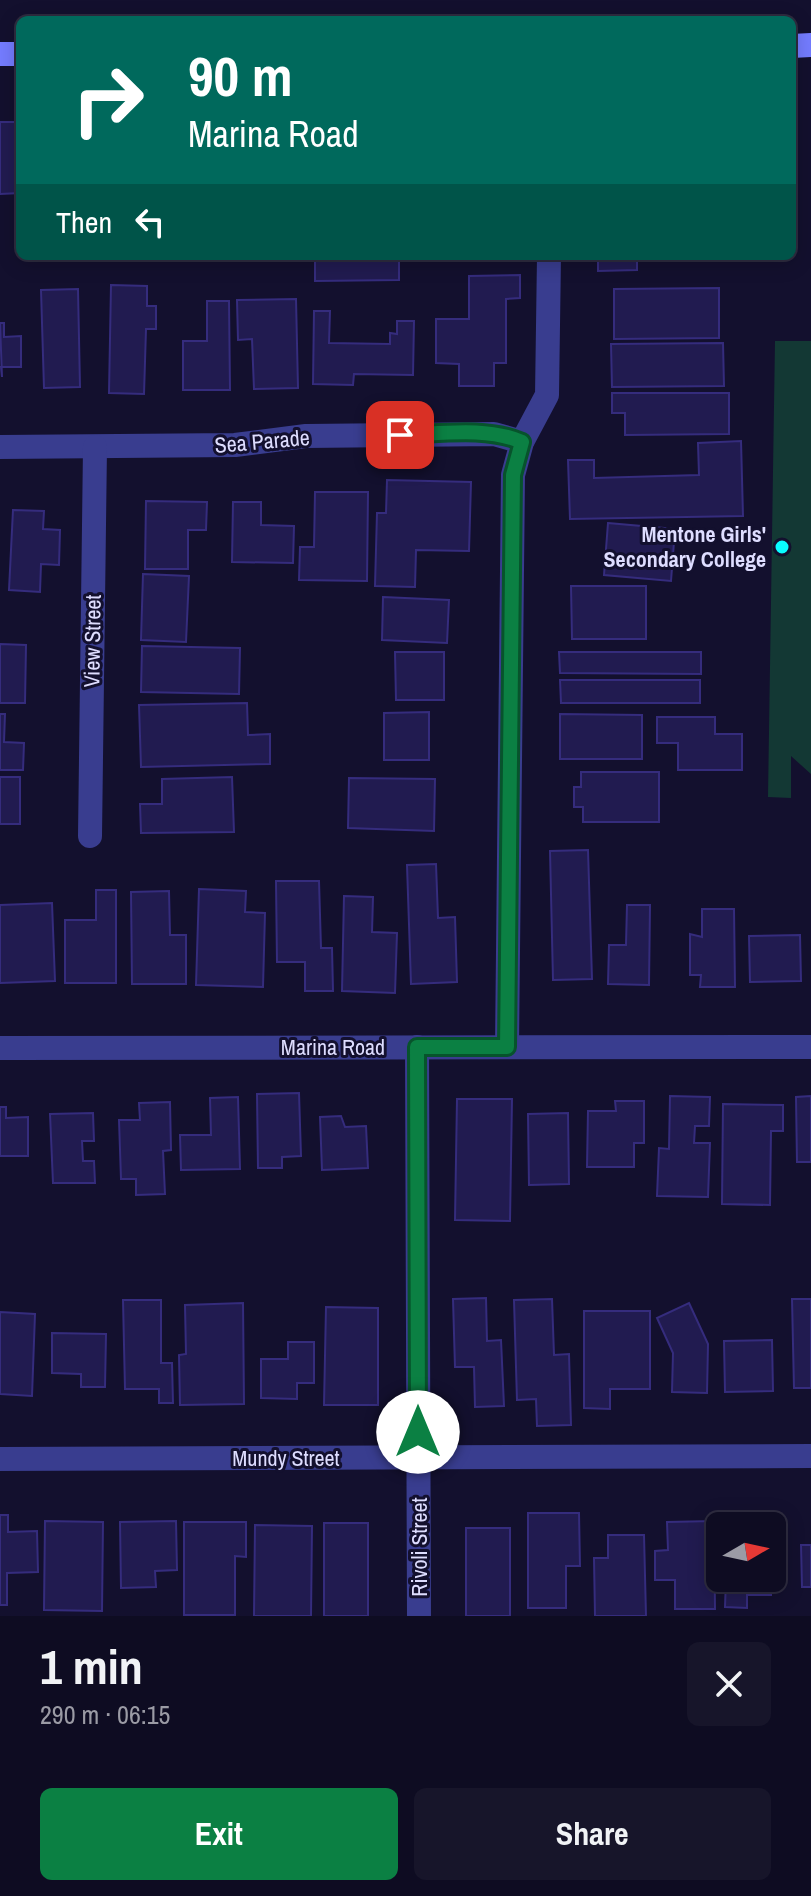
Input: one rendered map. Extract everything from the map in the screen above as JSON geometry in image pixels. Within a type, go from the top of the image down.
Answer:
[{"type":"street","points":[[507,1047],[513,487],[515,460],[547,395],[549,260]]},
{"type":"street","name":"Sea Parade","points":[[0,447],[235,445],[306,436],[416,434],[494,434],[522,442]]},
{"type":"street","name":"View Street","points":[[90,836],[95,447]]},
{"type":"street","name":"Rivoli Street","points":[[417,1047],[419,1616]]},
{"type":"street","name":"Marina Road","points":[[0,1048],[811,1047]]},
{"type":"street","name":"Mundy Street","points":[[0,1459],[811,1456]]},
{"type":"green space","points":[[775,341],[811,341],[811,774],[791,756],[791,798],[768,797]]},
{"type":"building","points":[[0,122],[16,122],[16,193],[0,194]]},
{"type":"building","points":[[315,260],[399,260],[399,280],[315,281]]},
{"type":"building","points":[[598,260],[637,260],[637,270],[598,271]]},
{"type":"building","points":[[520,275],[520,298],[506,299],[506,363],[494,363],[494,386],[459,386],[459,364],[436,363],[436,319],[469,319],[469,276]]},
{"type":"building","points":[[111,285],[147,286],[147,306],[156,306],[156,329],[146,329],[144,394],[109,393]]},
{"type":"building","points":[[719,288],[719,338],[614,339],[614,289]]},
{"type":"building","points":[[78,289],[80,387],[44,388],[41,290]]},
{"type":"building","points":[[296,299],[298,388],[254,389],[252,339],[238,340],[237,300]]},
{"type":"building","points":[[207,301],[229,301],[230,390],[183,390],[183,341],[207,341]]},
{"type":"building","points":[[314,311],[330,311],[329,343],[390,344],[390,333],[397,334],[397,321],[414,321],[413,375],[354,374],[353,385],[313,384]]},
{"type":"building","points":[[0,323],[4,323],[4,337],[21,336],[21,367],[2,367]]},
{"type":"building","points":[[723,343],[724,386],[612,387],[611,344]]},
{"type":"building","points":[[612,393],[729,393],[729,434],[625,435],[625,413],[612,413]]},
{"type":"building","points":[[741,441],[743,516],[570,519],[568,460],[594,460],[594,478],[699,475],[698,443]]},
{"type":"building","points":[[387,480],[471,482],[469,551],[416,550],[415,587],[375,586],[377,513],[386,513]]},
{"type":"building","points":[[315,492],[368,492],[367,581],[299,580],[300,547],[314,547]]},
{"type":"building","points":[[146,501],[207,502],[206,530],[188,530],[188,569],[145,569]]},
{"type":"building","points":[[233,502],[261,502],[261,525],[294,526],[293,563],[232,562]]},
{"type":"building","points":[[13,510],[44,511],[43,529],[60,530],[59,565],[41,564],[40,592],[9,590]]},
{"type":"building","points":[[608,523],[675,529],[671,581],[604,575]]},
{"type":"building","points":[[143,574],[189,576],[186,642],[141,640]]},
{"type":"building","points":[[571,586],[646,586],[646,639],[572,639]]},
{"type":"building","points":[[383,597],[449,600],[447,643],[382,640]]},
{"type":"building","points":[[0,644],[26,645],[25,703],[0,703]]},
{"type":"building","points":[[142,646],[240,648],[239,694],[141,692]]},
{"type":"building","points":[[395,652],[444,652],[444,700],[396,700]]},
{"type":"building","points":[[559,652],[701,652],[701,674],[560,673]]},
{"type":"building","points":[[560,680],[700,680],[700,703],[561,703]]},
{"type":"building","points":[[247,703],[248,735],[270,734],[270,764],[141,767],[139,705]]},
{"type":"building","points":[[429,712],[429,760],[384,760],[384,713]]},
{"type":"building","points":[[0,714],[5,714],[4,742],[24,743],[23,770],[0,770]]},
{"type":"building","points":[[560,714],[642,715],[642,759],[560,759]]},
{"type":"building","points":[[657,717],[715,717],[715,734],[742,734],[742,770],[678,770],[678,743],[657,743]]},
{"type":"building","points":[[581,772],[659,772],[659,822],[583,822],[583,807],[574,807],[574,787],[581,787]]},
{"type":"building","points":[[0,777],[20,777],[20,824],[0,824]]},
{"type":"building","points":[[232,777],[234,832],[141,833],[140,804],[162,804],[162,779]]},
{"type":"building","points":[[349,778],[435,779],[434,831],[348,828]]},
{"type":"building","points":[[588,850],[592,979],[553,980],[550,851]]},
{"type":"building","points":[[436,864],[438,918],[455,917],[457,982],[411,984],[407,865]]},
{"type":"building","points":[[276,881],[319,881],[321,948],[332,948],[333,991],[305,991],[305,962],[277,962]]},
{"type":"building","points":[[199,889],[246,891],[245,912],[265,913],[263,987],[196,985]]},
{"type":"building","points":[[96,890],[116,890],[116,983],[65,983],[65,920],[96,920]]},
{"type":"building","points":[[169,891],[170,935],[186,935],[186,984],[132,984],[131,892]]},
{"type":"building","points":[[344,896],[373,897],[372,932],[397,933],[395,993],[342,991]]},
{"type":"building","points":[[52,903],[55,981],[0,983],[0,905]]},
{"type":"building","points":[[627,905],[650,905],[649,985],[608,984],[609,945],[626,945]]},
{"type":"building","points":[[702,909],[734,909],[735,987],[700,987],[701,975],[690,975],[690,934],[702,937]]},
{"type":"building","points":[[800,935],[801,981],[750,982],[749,936]]},
{"type":"building","points":[[299,1093],[301,1156],[282,1157],[282,1168],[258,1168],[257,1094]]},
{"type":"building","points":[[670,1096],[710,1097],[709,1126],[695,1126],[694,1143],[710,1143],[708,1197],[657,1196],[659,1148],[669,1149]]},
{"type":"building","points":[[811,1096],[811,1162],[797,1162],[796,1097]]},
{"type":"building","points":[[238,1097],[240,1169],[181,1170],[180,1135],[211,1135],[210,1098]]},
{"type":"building","points":[[457,1099],[512,1099],[510,1221],[455,1220]]},
{"type":"building","points":[[615,1101],[644,1101],[644,1143],[634,1143],[634,1167],[587,1167],[588,1111],[616,1111]]},
{"type":"building","points":[[170,1102],[171,1150],[163,1151],[165,1194],[136,1195],[136,1179],[121,1179],[119,1120],[140,1120],[139,1103]]},
{"type":"building","points":[[723,1104],[783,1105],[783,1131],[771,1131],[770,1205],[722,1204]]},
{"type":"building","points":[[0,1107],[6,1107],[6,1118],[28,1117],[28,1156],[0,1156]]},
{"type":"building","points":[[93,1113],[94,1141],[82,1141],[83,1161],[94,1161],[95,1183],[53,1183],[50,1114]]},
{"type":"building","points":[[568,1113],[569,1184],[529,1185],[528,1114]]},
{"type":"building","points":[[341,1116],[345,1127],[366,1126],[368,1168],[322,1170],[320,1117]]},
{"type":"building","points":[[486,1298],[487,1341],[501,1340],[504,1406],[475,1407],[474,1367],[455,1367],[453,1299]]},
{"type":"building","points":[[552,1299],[554,1355],[569,1354],[571,1425],[537,1426],[536,1399],[517,1400],[514,1300]]},
{"type":"building","points":[[792,1299],[811,1299],[811,1388],[794,1388]]},
{"type":"building","points":[[123,1300],[161,1300],[161,1363],[172,1363],[173,1403],[159,1403],[159,1389],[125,1389]]},
{"type":"building","points":[[243,1303],[244,1404],[180,1405],[179,1355],[186,1354],[185,1305]]},
{"type":"building","points":[[689,1303],[708,1344],[707,1393],[672,1392],[673,1353],[657,1318]]},
{"type":"building","points":[[326,1307],[378,1308],[378,1405],[324,1405]]},
{"type":"building","points":[[584,1311],[650,1311],[650,1389],[610,1389],[610,1409],[584,1408]]},
{"type":"building","points":[[0,1312],[35,1314],[32,1396],[0,1394]]},
{"type":"building","points":[[52,1333],[106,1334],[105,1387],[81,1387],[81,1374],[52,1373]]},
{"type":"building","points":[[772,1340],[773,1391],[725,1392],[724,1341]]},
{"type":"building","points":[[288,1342],[314,1342],[314,1383],[297,1383],[297,1399],[261,1398],[261,1359],[288,1359]]},
{"type":"building","points":[[528,1513],[579,1513],[580,1566],[566,1566],[566,1608],[528,1608]]},
{"type":"building","points":[[0,1515],[8,1515],[8,1532],[37,1531],[38,1572],[7,1573],[7,1605],[0,1605]]},
{"type":"building","points":[[45,1521],[103,1522],[102,1611],[44,1610]]},
{"type":"building","points":[[176,1521],[177,1570],[155,1571],[156,1587],[121,1588],[120,1522]]},
{"type":"building","points":[[706,1521],[706,1592],[715,1592],[715,1609],[675,1609],[675,1580],[655,1580],[655,1551],[668,1550],[667,1522]]},
{"type":"building","points":[[184,1522],[246,1522],[246,1557],[235,1556],[235,1615],[184,1615]]},
{"type":"building","points":[[324,1523],[368,1523],[368,1616],[324,1616]]},
{"type":"building","points":[[255,1525],[312,1526],[311,1616],[254,1616]]},
{"type":"building","points":[[466,1528],[510,1528],[510,1616],[466,1616]]},
{"type":"building","points":[[608,1535],[644,1535],[646,1616],[595,1616],[594,1558],[608,1558]]},
{"type":"building","points":[[801,1545],[811,1545],[811,1587],[802,1587]]},
{"type":"building","points":[[726,1592],[771,1592],[771,1595],[747,1595],[747,1608],[725,1607]]},
{"type":"place","name":"Mentone Girls' Secondary College","points":[[782,547]]},
{"type":"route","points":[[400,435],[494,434],[522,442],[513,475],[507,1047],[417,1047],[418,1432]]}]
